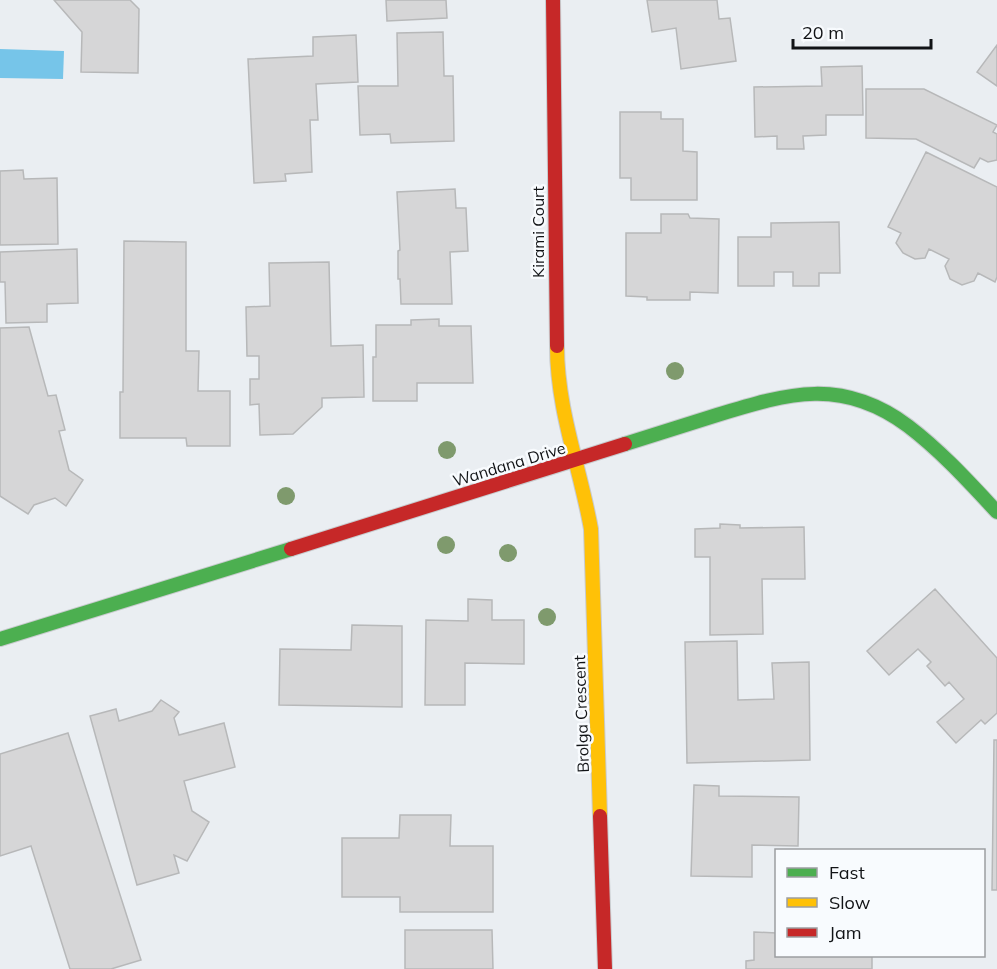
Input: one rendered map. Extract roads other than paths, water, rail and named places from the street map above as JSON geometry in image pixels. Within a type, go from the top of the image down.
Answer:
[{"type":"street","name":"Kirami Court","points":[[553,0],[556,352],[564,418],[574,461]]},
{"type":"street","name":"Wandana Drive","points":[[0,639],[693,422],[780,398],[808,393],[837,394],[875,406],[910,428],[931,445],[997,512]]},
{"type":"street","name":"Brolga Crescent","points":[[574,461],[584,490],[591,529],[605,969]]},
{"type":"water","points":[[0,49],[64,51],[63,79],[0,78]]}]
